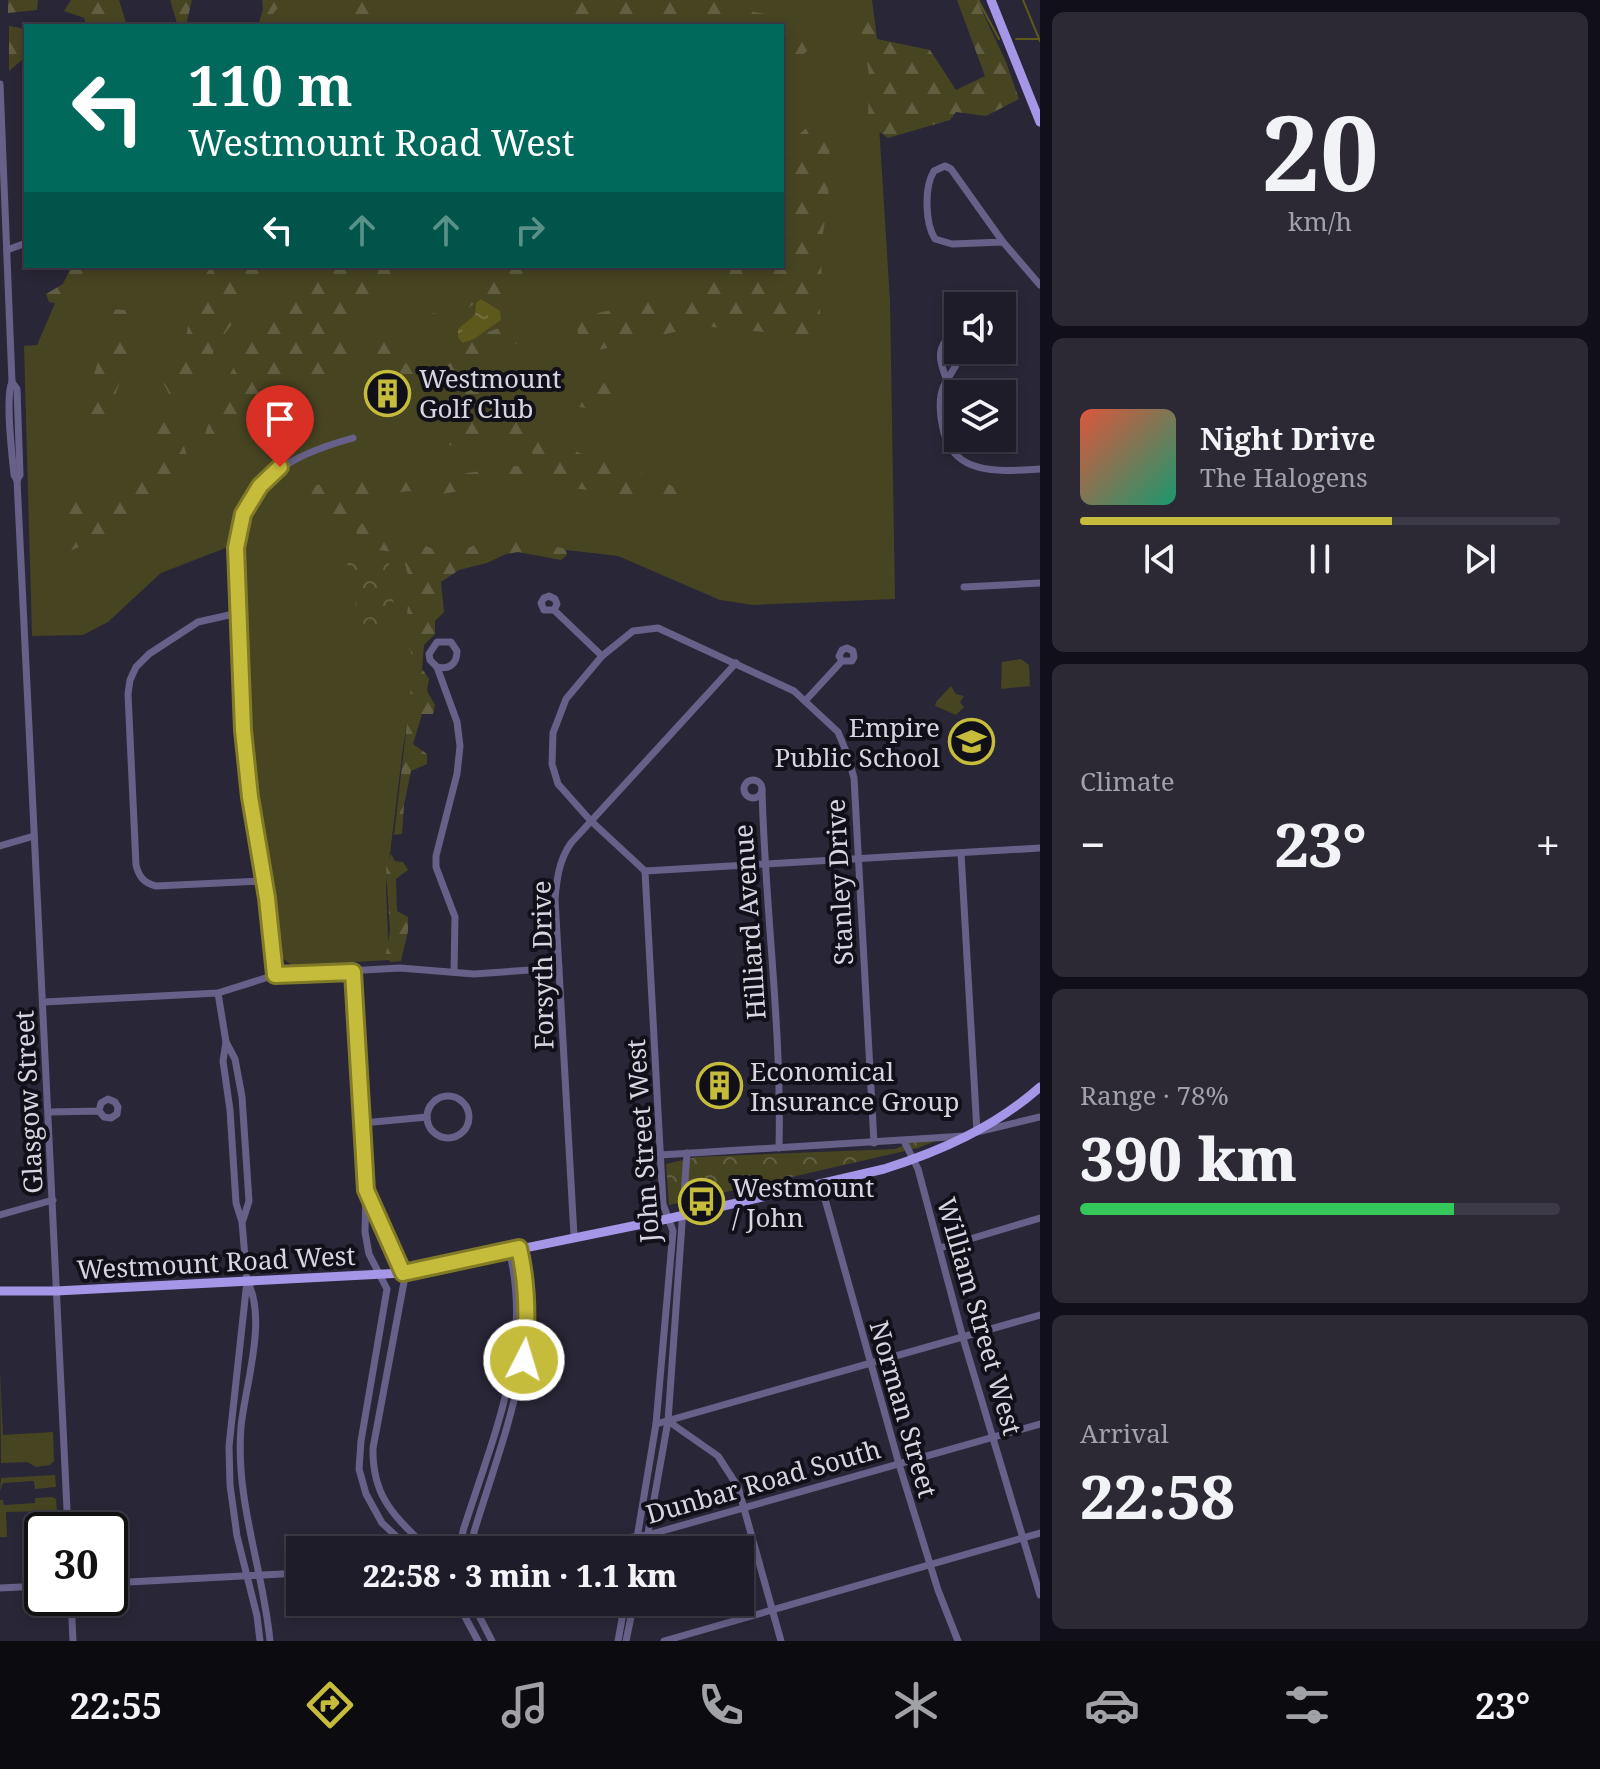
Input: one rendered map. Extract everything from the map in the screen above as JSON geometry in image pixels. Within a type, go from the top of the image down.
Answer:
[{"type":"main road","points":[[991,0],[1040,122]]},
{"type":"main road","name":"Westmount Road West","points":[[0,1291],[56,1291],[403,1273],[821,1185],[914,1159],[995,1122],[1040,1087]]},
{"type":"street","name":"Glasgow Street","points":[[0,84],[12,382],[17,389],[14,420],[20,475],[17,480],[67,1512]]},
{"type":"street","points":[[1003,242],[952,244],[935,239],[930,226],[928,184],[934,171],[945,166],[951,169],[1003,242],[1040,285]]},
{"type":"street","points":[[7,250],[24,244]]},
{"type":"street","points":[[944,342],[940,363],[946,378]]},
{"type":"street","points":[[957,364],[946,378],[940,396],[947,443],[969,465],[991,470],[1040,469]]},
{"type":"street","points":[[0,421],[14,420]]},
{"type":"street","points":[[275,975],[250,797],[236,548],[240,524],[251,499],[274,471],[321,447],[353,438]]},
{"type":"street","points":[[964,587],[1040,583]]},
{"type":"street","points":[[554,610],[602,656]]},
{"type":"street","points":[[238,613],[198,622],[149,654],[136,667],[130,680],[128,694],[136,865],[138,875],[156,886],[264,881]]},
{"type":"street","name":"Stanley Drive","points":[[645,871],[590,820],[558,784],[552,764],[553,733],[566,699],[602,656],[633,631],[658,628],[782,684],[806,700],[838,732],[854,778],[874,1143]]},
{"type":"street","points":[[437,667],[444,668],[455,662],[457,651],[451,642],[443,640],[431,647],[430,660],[437,667],[459,735],[457,774],[436,856],[436,867],[453,908],[456,925],[454,972]]},
{"type":"street","points":[[806,700],[842,661]]},
{"type":"street","name":"Forsyth Drive","points":[[574,1236],[555,899],[558,870],[564,853],[590,820],[736,663]]},
{"type":"street","name":"Hilliard Avenue","points":[[762,790],[776,1033],[779,1148]]},
{"type":"street","points":[[0,846],[34,836]]},
{"type":"street","points":[[645,871],[1040,848]]},
{"type":"street","points":[[961,853],[972,1134]]},
{"type":"street","name":"John Street West","points":[[638,1536],[656,1424],[673,1231],[663,1204],[645,871]]},
{"type":"street","points":[[44,1002],[218,993],[275,975],[400,968],[474,974],[559,968]]},
{"type":"street","points":[[353,972],[363,1123],[365,1232],[369,1254],[387,1289],[359,1469],[366,1494],[382,1523],[396,1536]]},
{"type":"street","points":[[218,993],[226,1042],[223,1061],[230,1110],[236,1203],[242,1222],[247,1281],[229,1466],[237,1536],[260,1641]]},
{"type":"street","points":[[226,1042],[235,1059],[245,1123],[249,1201],[242,1222]]},
{"type":"street","points":[[450,1095],[465,1104],[469,1118],[462,1133],[448,1138],[431,1129],[427,1117],[428,1108],[436,1099],[450,1095]]},
{"type":"street","points":[[49,1112],[99,1111]]},
{"type":"street","points":[[363,1123],[427,1117]]},
{"type":"street","points":[[660,1155],[904,1141],[972,1134],[1040,1117]]},
{"type":"street","name":"William Street West","points":[[904,1141],[914,1159],[963,1338],[1040,1595]]},
{"type":"street","name":"John Street West","points":[[648,1535],[668,1421],[687,1153]]},
{"type":"street","name":"Norman Street","points":[[821,1185],[899,1464],[958,1641]]},
{"type":"street","points":[[366,1190],[403,1273],[373,1448],[374,1473],[384,1502],[416,1536]]},
{"type":"street","points":[[0,1215],[53,1200]]},
{"type":"street","points":[[940,1248],[1040,1218]]},
{"type":"street","points":[[462,1536],[513,1367],[518,1317],[514,1249]]},
{"type":"street","points":[[474,1536],[518,1390],[524,1360],[528,1317],[524,1272],[514,1249]]},
{"type":"street","points":[[247,1281],[255,1294],[256,1314],[241,1429],[241,1478],[246,1522],[270,1641]]},
{"type":"street","points":[[656,1424],[1040,1315]]},
{"type":"street","points":[[668,1421],[718,1456],[736,1483],[781,1641]]},
{"type":"street","name":"Dunbar Road South","points":[[638,1536],[745,1509],[1040,1424]]},
{"type":"street","points":[[664,1641],[1040,1533]]},
{"type":"street","points":[[128,1582],[286,1574]]},
{"type":"street","points":[[0,1588],[24,1587]]},
{"type":"street","points":[[72,1616],[73,1641]]},
{"type":"street","points":[[465,1616],[478,1641]]},
{"type":"street","points":[[479,1616],[492,1641]]},
{"type":"street","points":[[618,1641],[622,1616]]},
{"type":"street","points":[[626,1641],[631,1616]]},
{"type":"green space","points":[[8,0],[38,0],[37,10],[8,13]]},
{"type":"green space","points":[[71,0],[119,0],[126,24],[86,24],[84,18],[64,11]]},
{"type":"green space","points":[[170,0],[192,0],[186,24],[177,24]]},
{"type":"green space","points":[[262,0],[284,0],[266,23],[259,24]]},
{"type":"green space","points":[[265,0],[866,0],[878,109],[890,301],[895,599],[753,605],[720,600],[618,556],[549,548],[520,548],[430,576],[403,748],[386,886],[389,960],[293,966],[281,957],[257,797],[241,542],[161,573],[108,622],[83,635],[32,636],[24,346],[37,345],[70,268],[784,268],[784,24],[255,24],[266,20]]},
{"type":"green space","points":[[326,0],[411,0],[379,9],[352,24],[332,24],[327,20]]},
{"type":"green space","points":[[590,0],[726,0],[744,10],[765,14],[780,24],[545,24],[548,12]]},
{"type":"green space","points":[[860,0],[872,0],[877,39],[930,50],[956,90],[985,76],[957,0],[977,0],[1006,62],[1019,99],[986,116],[956,112],[950,120],[888,138],[868,124],[869,74]]},
{"type":"green space","points":[[512,16],[524,24],[463,24],[464,23]]},
{"type":"green space","points":[[9,26],[21,28],[24,33],[24,59],[9,71]]},
{"type":"green space","points":[[784,27],[807,38],[810,49],[800,57],[784,58]]},
{"type":"green space","points":[[841,118],[828,157],[829,202],[823,232],[819,337],[700,326],[582,354],[575,318],[708,289],[716,268],[784,268],[784,149],[805,129]]},
{"type":"green space","points":[[72,268],[88,268],[60,304],[49,302],[46,294],[63,284]]},
{"type":"green space","points":[[210,268],[265,268],[260,287],[220,340],[192,393],[172,400],[164,384],[187,332],[194,294]]},
{"type":"green space","points":[[334,268],[398,268],[354,313],[348,340],[357,347],[382,339],[416,373],[445,369],[478,338],[497,329],[520,326],[517,337],[523,342],[500,349],[474,363],[464,372],[462,385],[511,403],[511,417],[546,439],[656,478],[695,497],[623,497],[522,478],[497,479],[471,489],[436,495],[408,491],[366,498],[330,528],[309,510],[312,487],[335,478],[366,483],[396,483],[539,463],[521,437],[458,447],[449,445],[467,413],[445,385],[417,389],[392,366],[370,358],[336,364],[335,378],[325,386],[298,376],[266,399],[254,399],[244,406],[229,443],[203,441],[224,388],[256,330],[279,304]]},
{"type":"green space","points":[[495,268],[531,268],[508,293],[480,299],[426,341],[417,336],[417,325]]},
{"type":"green space","points":[[114,309],[133,311],[129,355],[103,425],[87,430],[82,414]]},
{"type":"green space","points":[[593,383],[628,384],[616,415],[576,406]]},
{"type":"green space","points":[[175,413],[191,471],[142,518],[59,556],[73,481],[90,491],[87,520],[133,490],[172,448],[145,437]]},
{"type":"green space","points":[[312,416],[309,446],[293,445]]},
{"type":"green space","points":[[369,521],[435,550],[468,548],[498,535],[566,549],[567,555],[561,560],[518,552],[506,554],[459,570],[441,582],[444,612],[435,621],[435,634],[424,645],[422,669],[429,679],[427,691],[435,705],[433,714],[422,714],[413,744],[427,754],[427,764],[411,771],[402,834],[394,835],[411,688],[411,652],[405,638],[410,582],[402,553],[378,550],[375,541],[357,537],[356,526]]},
{"type":"green space","points":[[388,556],[393,589],[353,597],[347,563]]},
{"type":"green space","points":[[392,593],[398,626],[361,633],[355,600]]},
{"type":"green space","points":[[1021,659],[1029,665],[1030,686],[1001,689],[1002,662]]},
{"type":"green space","points":[[951,686],[956,694],[964,696],[960,702],[964,707],[956,715],[935,706]]},
{"type":"green space","points":[[391,854],[408,870],[396,879],[397,911],[408,917],[408,931],[401,961],[390,962],[386,954],[390,931],[386,868]]},
{"type":"green space","points":[[938,1140],[918,1148],[669,1205],[666,1164],[696,1157],[895,1149],[914,1141]]},
{"type":"green space","points":[[0,1370],[3,1435],[53,1432],[54,1461],[50,1465],[36,1467],[27,1462],[1,1463]]},
{"type":"green space","points":[[55,1475],[56,1487],[35,1489],[34,1481],[3,1483],[0,1491],[1,1478]]},
{"type":"green space","points":[[35,1498],[56,1499],[57,1511],[6,1512],[7,1537],[0,1537],[0,1500],[4,1505],[35,1503]]},
{"type":"water","points":[[481,299],[500,311],[501,320],[474,339],[462,343],[458,329],[475,315],[476,303]]},
{"type":"waterway","points":[[978,0],[999,39]]},
{"type":"waterway","points":[[1023,0],[1040,41]]},
{"type":"waterway","points":[[1016,39],[1038,39]]},
{"type":"place","name":"Westmount Golf Club","points":[[388,393]]},
{"type":"place","name":"Empire Public School","points":[[971,742]]},
{"type":"place","name":"Economical Insurance Group","points":[[719,1086]]},
{"type":"place","name":"Westmount / John","points":[[701,1202]]},
{"type":"route","points":[[280,467],[251,499],[243,514],[236,548],[243,730],[275,975],[353,972],[366,1190],[386,1236],[403,1273],[519,1248],[528,1317],[524,1360]]}]
